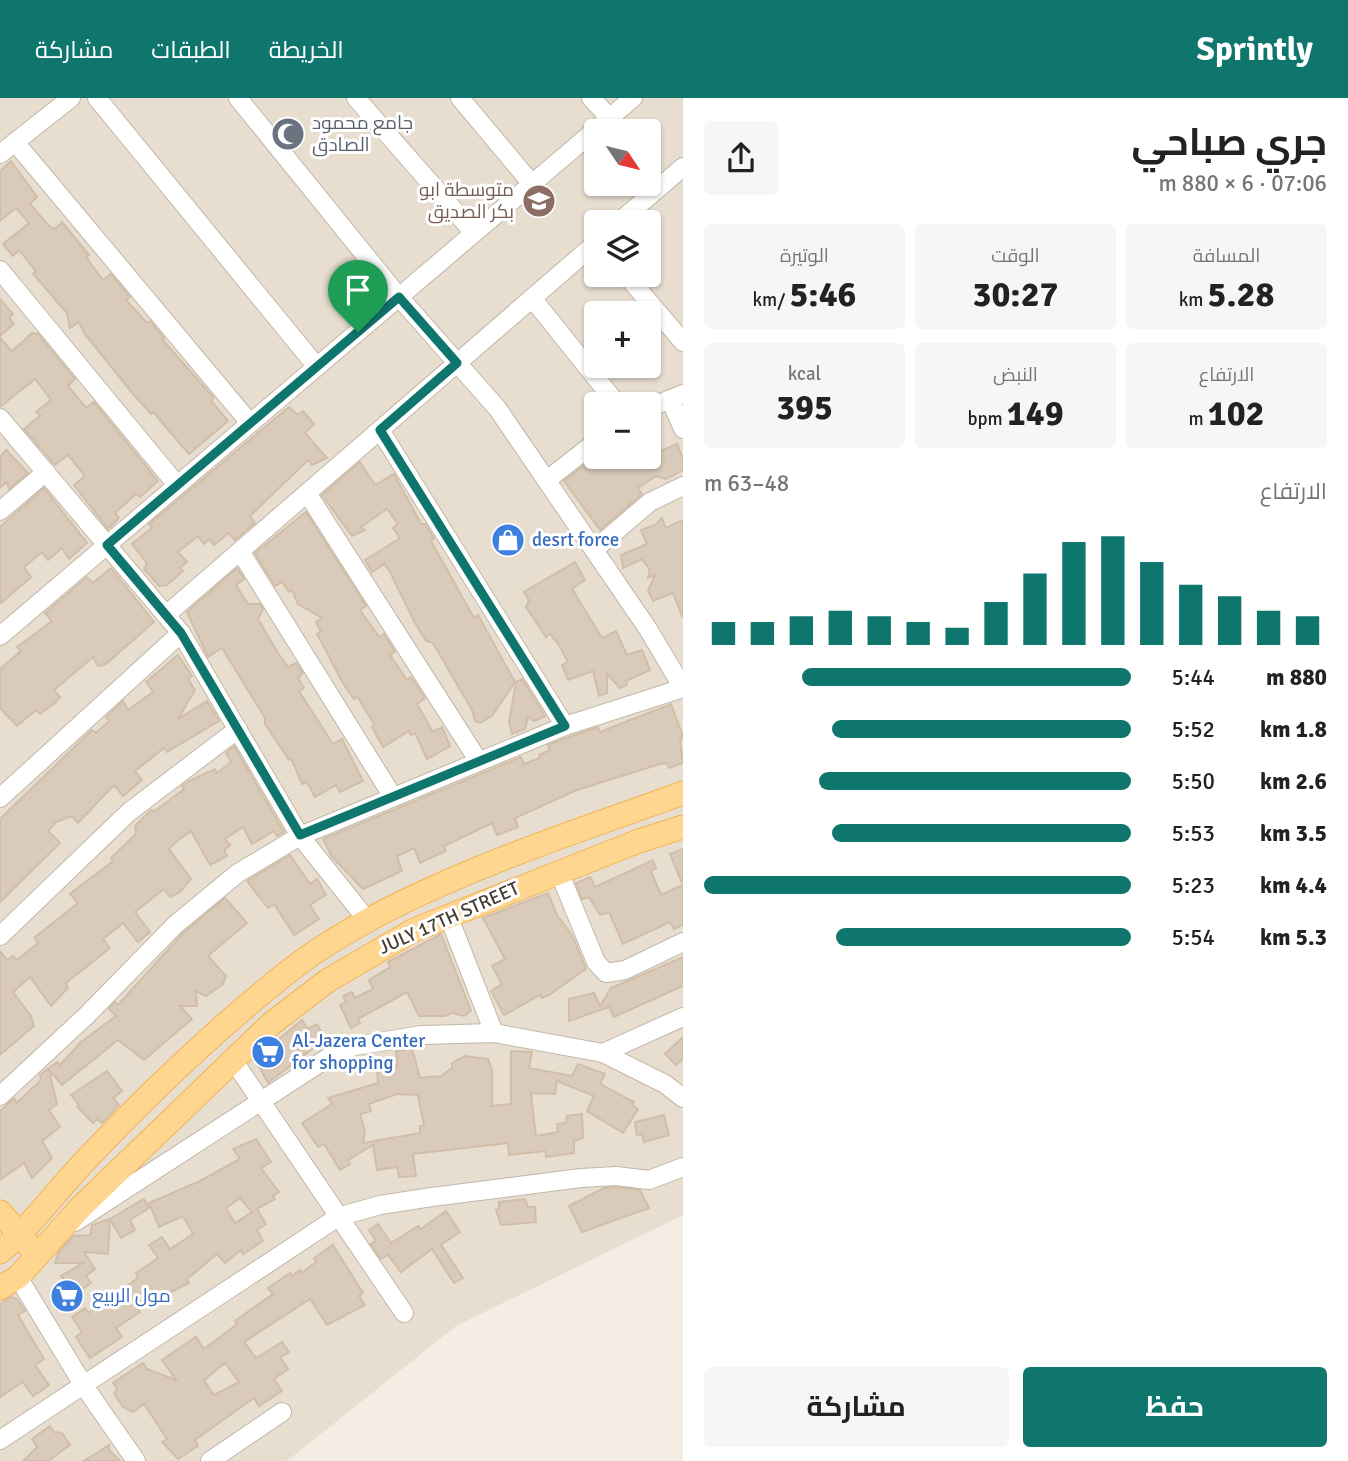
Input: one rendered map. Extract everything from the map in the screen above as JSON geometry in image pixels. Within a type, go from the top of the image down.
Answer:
[{"type":"main road","name":"JULY 17TH STREET","points":[[0,1252],[18,1237],[84,1162],[197,1051],[285,974],[330,942],[456,879],[681,799]]},
{"type":"main road","name":"JULY 17TH STREET","points":[[9,1283],[57,1232],[233,1060],[271,1024],[327,981],[372,952],[448,915],[683,827]]},
{"type":"main road","points":[[0,1212],[18,1237],[38,1253]]},
{"type":"street","points":[[0,154],[71,98]]},
{"type":"street","points":[[97,98],[317,367]]},
{"type":"street","points":[[0,1096],[86,1016],[175,925],[237,873],[300,835],[565,726],[683,688],[648,629],[497,408],[399,297],[238,98]]},
{"type":"street","points":[[356,98],[474,233]]},
{"type":"street","points":[[460,98],[532,184]]},
{"type":"street","points":[[592,98],[610,118]]},
{"type":"street","points":[[0,636],[633,98]]},
{"type":"street","points":[[15,142],[250,424]]},
{"type":"street","points":[[635,210],[680,177]]},
{"type":"street","points":[[166,615],[584,253]]},
{"type":"street","points":[[0,270],[177,485]]},
{"type":"street","points":[[636,287],[683,342]]},
{"type":"street","points":[[532,298],[607,392]]},
{"type":"street","points":[[677,396],[683,429]]},
{"type":"street","points":[[0,418],[181,633],[300,835],[368,921]]},
{"type":"street","points":[[380,430],[565,726]]},
{"type":"street","points":[[547,480],[584,451]]},
{"type":"street","points":[[0,511],[46,472]]},
{"type":"street","points":[[594,550],[650,502],[683,486]]},
{"type":"street","points":[[307,493],[478,760]]},
{"type":"street","points":[[240,551],[393,797]]},
{"type":"street","points":[[0,798],[181,633]]},
{"type":"street","points":[[0,936],[129,812],[238,729]]},
{"type":"street","points":[[559,872],[596,962],[606,973],[625,970],[683,943]]},
{"type":"street","points":[[448,915],[494,1033]]},
{"type":"street","points":[[603,1053],[683,1017]]},
{"type":"street","points":[[57,1232],[329,1057],[355,1046],[422,1035],[494,1033],[603,1053],[664,1084],[683,1098]]},
{"type":"street","points":[[233,1060],[404,1313]]},
{"type":"street","points":[[0,1440],[338,1217],[380,1205],[581,1178],[616,1176],[649,1180],[683,1167]]},
{"type":"street","points":[[9,1283],[136,1461]]},
{"type":"street","points":[[210,1461],[282,1412]]},
{"type":"shaded area","points":[[0,98],[683,98],[683,1215],[456,1326],[287,1461],[0,1461]]},
{"type":"building","points":[[11,161],[37,197],[30,204],[49,226],[55,229],[62,222],[89,255],[86,257],[103,280],[111,274],[130,297],[126,300],[147,323],[150,321],[164,338],[162,339],[213,397],[212,402],[228,421],[189,454],[153,412],[151,414],[133,394],[84,333],[79,322],[70,328],[67,313],[33,274],[36,271],[19,250],[13,256],[3,244],[29,223],[16,208],[0,221],[0,171]]},
{"type":"building","points":[[0,299],[13,314],[9,318],[14,324],[0,336]]},
{"type":"building","points":[[32,333],[38,334],[75,379],[68,386],[86,408],[94,402],[158,481],[140,497],[136,494],[115,513],[119,518],[108,529],[74,485],[85,476],[68,455],[55,465],[24,429],[40,416],[36,412],[51,400],[35,379],[0,407],[0,338],[12,351]]},
{"type":"building","points":[[289,407],[298,415],[303,411],[314,424],[305,433],[327,458],[312,465],[308,460],[250,516],[255,523],[235,540],[229,533],[214,545],[209,539],[204,544],[198,536],[178,552],[187,562],[180,568],[183,571],[167,585],[159,586],[144,569],[147,563],[132,544],[152,528],[149,524]]},
{"type":"building","points":[[677,444],[683,458],[683,470],[666,479],[656,476],[638,488],[642,494],[600,530],[564,481],[584,466],[584,469],[661,469],[661,451]]},
{"type":"building","points":[[6,450],[28,473],[9,489],[7,482],[0,488],[1,456]]},
{"type":"building","points":[[360,462],[375,485],[394,474],[421,524],[425,524],[434,538],[431,541],[474,618],[478,615],[515,682],[492,716],[480,723],[475,721],[472,710],[433,643],[426,641],[415,623],[389,570],[384,564],[372,572],[365,560],[400,538],[393,528],[398,524],[387,509],[361,527],[365,530],[352,536],[322,495]]},
{"type":"building","points":[[44,488],[87,543],[69,559],[62,548],[48,560],[42,552],[24,567],[31,577],[0,604],[0,527]]},
{"type":"building","points":[[306,512],[366,606],[360,610],[379,637],[384,634],[395,652],[390,655],[407,680],[411,677],[425,698],[417,704],[433,732],[442,727],[450,746],[427,759],[415,733],[411,735],[409,731],[383,747],[372,727],[374,724],[357,696],[354,699],[344,685],[317,634],[321,631],[316,622],[322,618],[298,604],[292,590],[289,592],[282,582],[275,586],[255,553]]},
{"type":"building","points":[[662,518],[666,528],[683,520],[683,618],[673,593],[653,601],[648,591],[655,575],[648,578],[650,570],[642,559],[623,568],[621,555],[647,544],[641,530],[655,525]]},
{"type":"building","points":[[575,562],[585,580],[572,589],[602,638],[616,631],[627,655],[642,650],[650,670],[626,681],[627,685],[620,688],[607,674],[607,693],[599,696],[593,671],[568,680],[562,665],[568,662],[559,645],[550,634],[546,637],[526,607],[529,600],[524,592]]},
{"type":"building","points":[[111,568],[154,622],[106,664],[98,666],[93,657],[54,690],[60,697],[55,703],[40,714],[36,710],[17,726],[0,708],[0,669],[21,651],[17,647],[52,621],[45,613],[87,577],[93,583]]},
{"type":"building","points":[[237,568],[244,579],[236,585],[248,604],[260,604],[263,609],[258,619],[278,653],[288,667],[296,663],[303,673],[298,678],[304,688],[299,691],[333,744],[342,739],[363,781],[340,792],[336,785],[315,797],[307,782],[302,784],[291,758],[289,760],[265,724],[265,718],[222,648],[208,657],[187,612]]},
{"type":"building","points":[[178,655],[192,676],[188,679],[195,690],[178,719],[207,701],[219,721],[167,752],[164,748],[135,771],[142,780],[123,796],[114,785],[78,823],[72,816],[56,822],[48,831],[60,843],[0,902],[0,819],[92,730],[96,733],[109,721],[106,717],[123,701],[128,710],[153,692],[146,682]]},
{"type":"building","points":[[522,679],[545,716],[534,721],[528,717],[525,729],[512,734],[509,722],[516,682]]},
{"type":"building","points":[[671,704],[683,736],[680,742],[683,763],[669,768],[667,763],[660,764],[577,790],[515,818],[518,827],[497,835],[492,823],[444,846],[446,851],[420,863],[414,848],[397,856],[402,871],[363,889],[332,857],[323,839],[521,757],[524,764],[540,758],[539,755],[550,750],[548,745],[598,727],[600,732]]},
{"type":"building","points":[[234,746],[284,832],[277,836],[274,831],[252,844],[243,827],[225,839],[230,845],[224,850],[227,856],[210,865],[191,831],[176,842],[169,849],[191,879],[180,892],[170,897],[164,889],[135,912],[150,932],[138,942],[123,923],[103,939],[110,948],[66,983],[68,988],[51,1006],[30,977],[13,992],[31,1016],[34,1026],[0,1055],[0,951],[7,960],[13,956],[17,960],[38,943],[34,938],[78,903],[70,894],[113,861],[111,858],[136,834],[135,826],[151,810],[155,811],[184,789],[182,786],[189,781],[215,769],[217,773],[231,762],[226,753]]},
{"type":"building","points":[[683,849],[683,885],[670,854]]},
{"type":"building","points":[[290,855],[310,884],[317,879],[326,895],[310,905],[319,919],[294,935],[274,904],[268,908],[247,881]]},
{"type":"building","points":[[653,860],[656,868],[651,871],[661,895],[683,885],[683,925],[674,929],[670,922],[623,944],[609,912],[600,915],[589,897],[582,899],[576,883],[590,877],[595,887]]},
{"type":"building","points":[[548,893],[557,915],[572,935],[586,969],[549,995],[542,998],[540,995],[504,1015],[491,991],[502,984],[492,966],[505,959],[483,918]]},
{"type":"building","points":[[225,898],[247,923],[208,956],[226,976],[223,984],[206,996],[196,991],[197,1006],[180,1006],[192,1019],[144,1060],[118,1040],[62,1085],[49,1070],[57,1104],[49,1110],[60,1127],[42,1141],[52,1158],[32,1178],[24,1163],[0,1180],[0,1111],[14,1098],[17,1103],[41,1080],[40,1075],[57,1062],[60,1065],[81,1042],[116,1016],[109,1009],[115,1002],[118,1005],[183,933]]},
{"type":"building","points":[[441,934],[471,1011],[464,1016],[452,1013],[445,1016],[419,1016],[407,992],[358,1019],[360,1023],[351,1028],[340,1005],[346,1002],[343,996],[352,992],[355,998],[373,989],[369,980],[390,967],[388,962]]},
{"type":"building","points":[[683,957],[683,986],[614,1017],[609,1007],[569,1021],[569,999],[594,993],[600,1006],[611,988]]},
{"type":"building","points":[[302,1020],[308,1029],[317,1024],[325,1039],[268,1083],[255,1059]]},
{"type":"building","points":[[683,1037],[683,1059],[676,1065],[665,1054]]},
{"type":"building","points":[[412,1048],[420,1078],[441,1076],[452,1068],[452,1063],[465,1056],[488,1059],[492,1070],[492,1106],[511,1104],[511,1051],[532,1052],[529,1068],[572,1076],[578,1064],[605,1074],[600,1084],[634,1102],[632,1105],[638,1109],[623,1133],[587,1111],[594,1096],[557,1081],[555,1094],[531,1093],[536,1136],[558,1132],[557,1124],[566,1123],[567,1116],[582,1114],[583,1138],[574,1141],[574,1153],[546,1157],[545,1151],[509,1155],[508,1143],[413,1154],[416,1176],[399,1177],[397,1167],[377,1170],[373,1145],[348,1160],[350,1164],[340,1170],[324,1144],[318,1147],[302,1123],[332,1104],[328,1098],[378,1083],[377,1070],[398,1065],[396,1051]],"holes":[[[397,1094],[418,1095],[424,1126],[420,1126],[420,1133],[363,1143],[365,1131],[360,1114],[371,1111],[369,1104]]]},
{"type":"building","points":[[107,1071],[122,1091],[113,1098],[119,1105],[102,1123],[97,1119],[93,1123],[77,1107],[79,1105],[71,1095]]},
{"type":"building","points":[[664,1115],[669,1135],[644,1142],[642,1134],[637,1135],[635,1122]]},
{"type":"building","points":[[256,1139],[271,1162],[261,1168],[279,1192],[273,1196],[275,1199],[257,1209],[266,1224],[257,1230],[263,1241],[243,1254],[241,1250],[225,1263],[217,1254],[187,1279],[189,1283],[165,1295],[155,1295],[137,1308],[140,1312],[116,1328],[122,1337],[90,1358],[76,1337],[82,1332],[72,1317],[85,1308],[88,1313],[138,1278],[136,1273],[158,1258],[149,1245],[162,1237],[170,1249],[193,1234],[183,1216],[159,1227],[149,1203],[200,1181],[240,1159],[233,1149]],"holes":[[[240,1198],[252,1212],[235,1223],[226,1208]]]},
{"type":"building","points":[[604,1188],[640,1190],[649,1208],[582,1232],[569,1206]]},
{"type":"building","points":[[144,1199],[149,1208],[130,1220],[135,1230],[121,1238],[110,1219]]},
{"type":"building","points":[[525,1199],[528,1207],[535,1207],[536,1222],[501,1225],[496,1210],[499,1209],[499,1202]]},
{"type":"building","points":[[446,1211],[460,1232],[441,1245],[463,1278],[454,1283],[432,1249],[401,1272],[388,1255],[381,1259],[371,1244],[376,1241],[369,1230],[378,1224],[391,1243],[418,1226],[421,1229]]},
{"type":"building","points":[[110,1219],[108,1254],[84,1252],[95,1269],[86,1276],[91,1283],[75,1294],[61,1276],[83,1263],[55,1263],[58,1253],[73,1236],[90,1235],[92,1225]]},
{"type":"building","points":[[333,1245],[363,1293],[359,1296],[365,1305],[327,1325],[310,1299],[244,1342],[256,1358],[282,1342],[289,1352],[280,1357],[288,1369],[274,1379],[282,1391],[259,1406],[254,1398],[195,1440],[198,1446],[178,1459],[162,1442],[167,1439],[144,1404],[133,1412],[123,1407],[114,1394],[117,1389],[113,1383],[143,1363],[147,1369],[176,1380],[162,1360],[196,1337],[204,1349],[237,1324],[235,1321],[273,1294],[268,1288],[290,1273],[292,1276],[300,1270],[302,1273],[316,1262],[314,1258]],"holes":[[[225,1363],[239,1382],[214,1395],[204,1380]]]},
{"type":"building","points":[[12,1297],[17,1299],[25,1311],[18,1315],[44,1359],[35,1365],[49,1385],[33,1396],[23,1382],[0,1397],[0,1304]]},
{"type":"building","points":[[50,1426],[54,1432],[62,1433],[70,1445],[48,1461],[23,1461],[37,1447],[32,1439]]},
{"type":"building","points":[[109,1445],[109,1450],[120,1461],[84,1461]]},
{"type":"place","name":"جامع محمود الصادق","points":[[288,134]]},
{"type":"place","name":"متوسطة ابو بكر الصديق","points":[[539,201]]},
{"type":"place","name":"desrt force","points":[[508,540]]},
{"type":"place","name":"Al-Jazera Center for shopping","points":[[268,1052]]},
{"type":"place","name":"مول الربيع","points":[[67,1296]]},
{"type":"route","points":[[399,297],[457,363],[380,430],[565,726],[300,835],[181,633],[107,545],[358,332],[399,297]]}]
